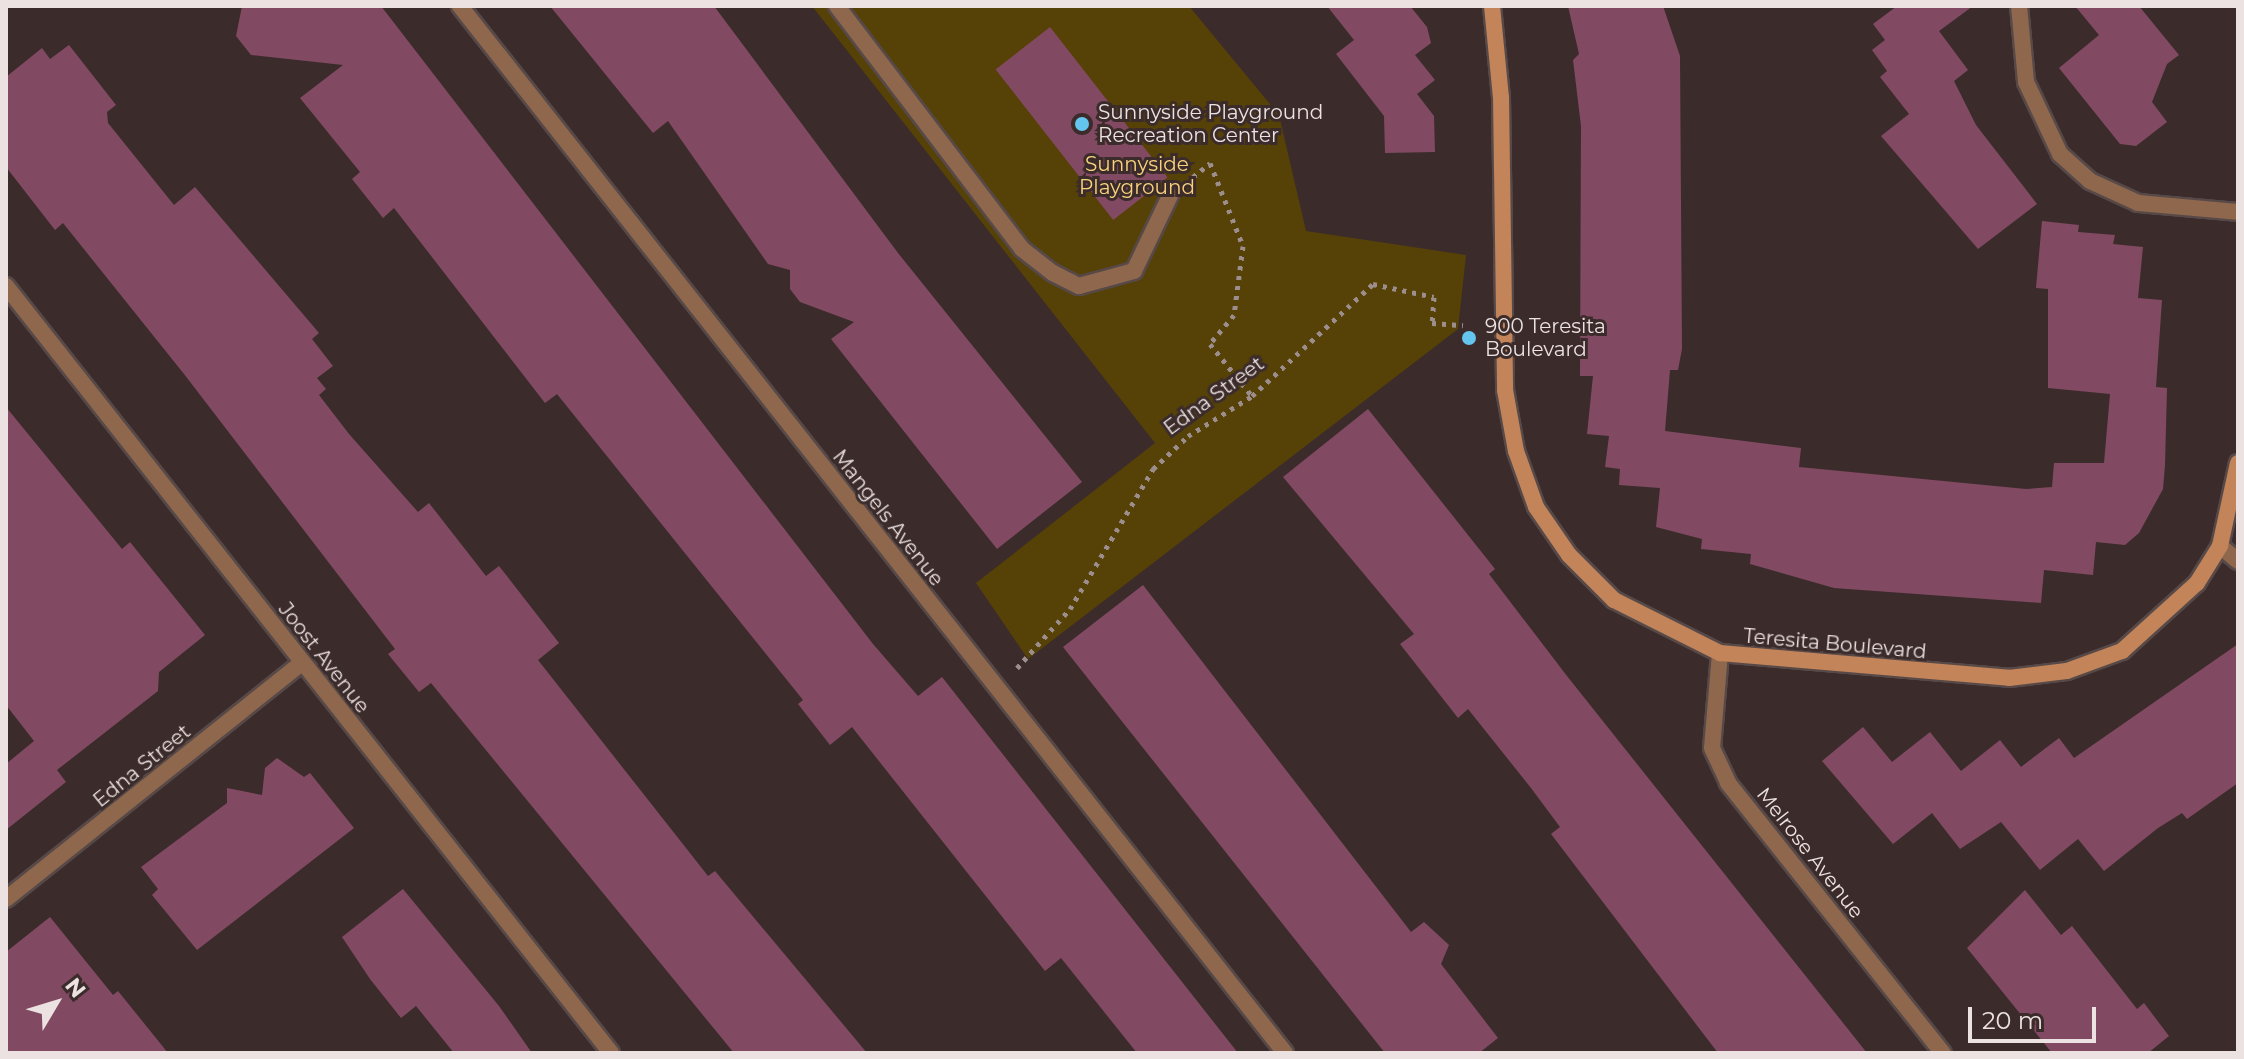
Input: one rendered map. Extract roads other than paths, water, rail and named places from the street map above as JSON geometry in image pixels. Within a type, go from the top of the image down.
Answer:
[{"type":"street","name":"Mangels Avenue","points":[[460,6],[1285,1053]]},
{"type":"street","points":[[837,6],[1022,249],[1053,273],[1079,286],[1134,271],[1170,196]]},
{"type":"street","name":"Teresita Boulevard","points":[[1492,6],[1501,97],[1505,390],[1516,451],[1536,507],[1603,589],[1666,632],[1720,653],[2009,678],[2067,671],[2122,651],[2161,621],[2220,546],[2238,463]]},
{"type":"street","points":[[2019,6],[2026,82],[2060,154],[2090,181],[2138,203],[2238,212]]},
{"type":"street","name":"Joost Avenue","points":[[6,286],[611,1053]]},
{"type":"street","points":[[2220,546],[2238,561]]},
{"type":"street","name":"Melrose Avenue","points":[[1720,653],[1712,748],[1728,783],[1943,1053]]},
{"type":"street","name":"Edna Street","points":[[6,899],[302,663]]},
{"type":"place","name":"Sunnyside Playground Recreation Center","points":[[1082,124]]},
{"type":"place","name":"900 Teresita Boulevard","points":[[1469,338]]},
{"type":"park label","name":"Sunnyside Playground","points":[[1137,176]]}]
